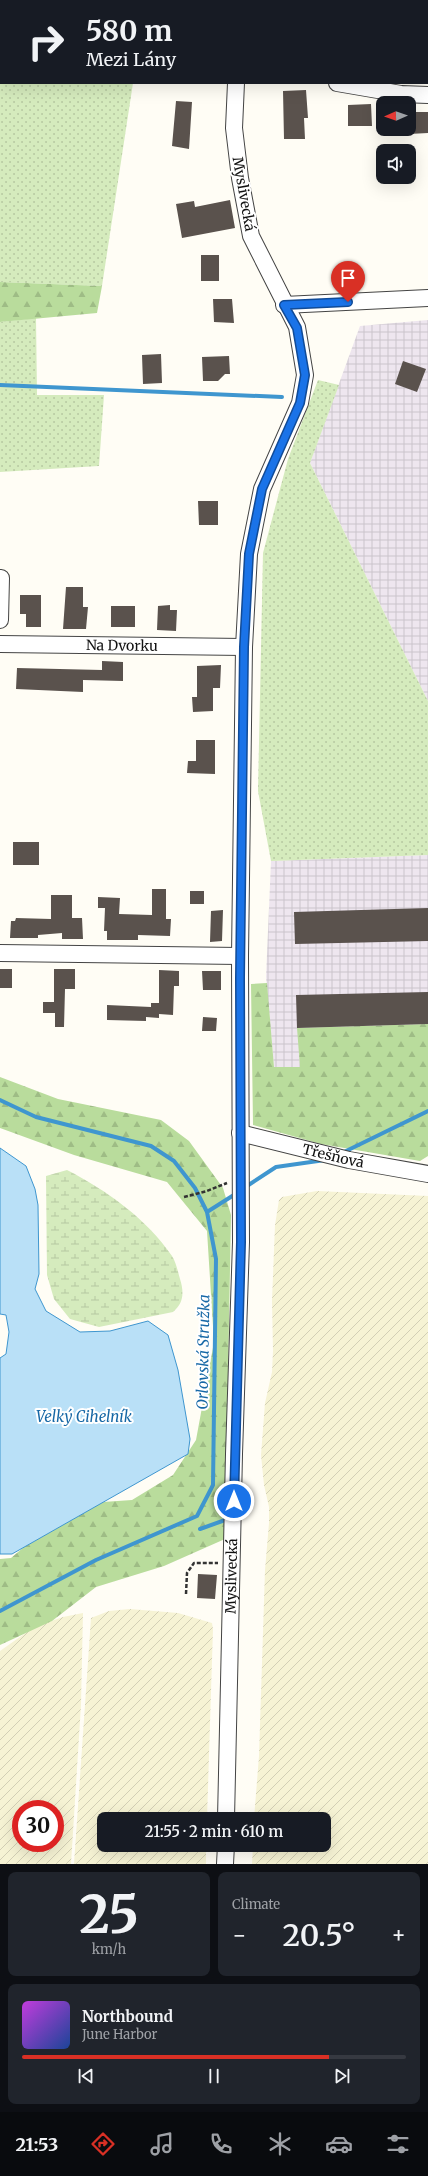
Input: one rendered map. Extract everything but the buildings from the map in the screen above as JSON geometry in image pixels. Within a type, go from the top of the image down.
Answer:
[{"type":"street","name":"Myslivecká","points":[[226,1812],[240,1212],[240,956],[244,647],[249,554],[262,489],[300,403],[305,375],[297,328],[284,305],[251,236],[240,178],[234,128],[236,84]]},
{"type":"street","points":[[343,84],[401,94],[428,95]]},
{"type":"street","points":[[284,305],[428,298]]},
{"type":"street","points":[[0,620],[1,578]]},
{"type":"street","name":"Na Dvorku","points":[[0,644],[244,647]]},
{"type":"street","points":[[0,953],[240,956]]},
{"type":"street","name":"Třešňová","points":[[240,1133],[349,1160],[428,1174]]},
{"type":"street","points":[[225,1864],[226,1852]]},
{"type":"path","points":[[184,1197],[207,1191]]},
{"type":"path","points":[[186,1594],[187,1573],[194,1563],[233,1564]]},
{"type":"shaded area","points":[[428,320],[428,701],[310,463],[360,326]]},
{"type":"shaded area","points":[[428,855],[428,1024],[298,1028],[300,1067],[274,1067],[266,977],[271,861]]},
{"type":"shaded area","points":[[317,1191],[428,1196],[428,1864],[252,1864],[253,1852],[331,1852],[331,1812],[255,1812],[259,1756],[265,1570],[269,1523],[269,1507],[264,1485],[261,1455],[265,1403],[272,1372],[272,1301],[275,1225],[279,1200],[282,1197]]},
{"type":"shaded area","points":[[130,1609],[178,1613],[212,1623],[207,1812],[97,1812],[97,1852],[206,1852],[206,1864],[74,1864],[91,1618],[109,1611]]},
{"type":"shaded area","points":[[83,1613],[81,1705],[71,1864],[0,1864],[0,1651],[34,1627],[63,1617]]},
{"type":"green space","points":[[0,84],[133,84],[102,286],[0,282]]},
{"type":"green space","points":[[0,282],[102,286],[97,313],[0,322]]},
{"type":"green space","points":[[36,318],[37,395],[104,395],[99,466],[0,472],[0,322]]},
{"type":"green space","points":[[318,380],[339,385],[310,463],[428,701],[428,855],[271,861],[258,791],[263,553],[288,459]]},
{"type":"green space","points":[[267,983],[274,1067],[300,1067],[297,1028],[428,1024],[428,1156],[420,1161],[321,1144],[253,1125],[251,984]]},
{"type":"green space","points":[[0,1077],[58,1099],[161,1120],[189,1141],[223,1188],[231,1215],[225,1539],[164,1566],[96,1587],[52,1621],[0,1645],[0,1559],[11,1558],[24,1547],[103,1502],[132,1500],[173,1475],[196,1440],[214,1342],[207,1231],[167,1182],[74,1155],[0,1128]]},
{"type":"green space","points":[[67,1170],[111,1196],[138,1218],[162,1243],[175,1261],[178,1270],[182,1297],[177,1309],[173,1312],[99,1327],[70,1319],[54,1299],[47,1275],[46,1176]]},
{"type":"water","name":"Velký Cihelník","points":[[0,1148],[26,1166],[35,1189],[38,1205],[39,1274],[35,1289],[46,1311],[80,1332],[110,1331],[148,1321],[168,1335],[178,1370],[190,1439],[188,1454],[12,1554],[0,1554],[0,1358],[6,1354],[9,1332],[6,1315],[0,1314]]},
{"type":"waterway","points":[[0,385],[282,397]]},
{"type":"waterway","name":"Orlovská Stružka","points":[[0,1100],[36,1117],[151,1146],[174,1161],[195,1188],[207,1212],[216,1259],[213,1485],[197,1516],[96,1560],[0,1611]]},
{"type":"waterway","points":[[342,1153],[428,1111]]},
{"type":"waterway","points":[[244,1188],[276,1167],[325,1160]]},
{"type":"waterway","points":[[207,1212],[237,1193]]},
{"type":"waterway","points":[[200,1529],[228,1519]]},
{"type":"route","points":[[234,1501],[234,1454],[241,1242],[240,978],[244,647],[249,554],[262,489],[300,403],[305,375],[302,348],[297,328],[284,305],[348,302]]}]
